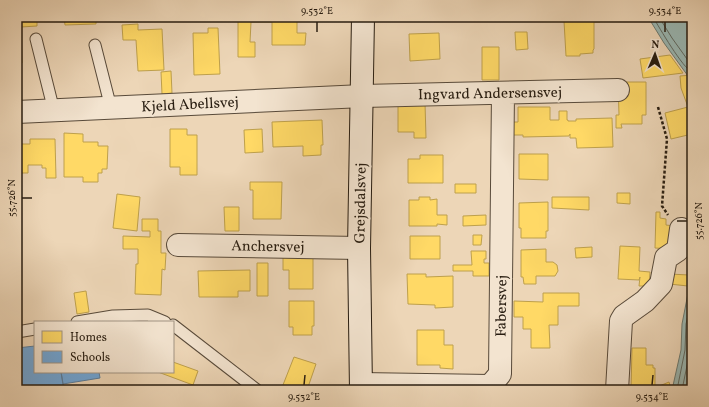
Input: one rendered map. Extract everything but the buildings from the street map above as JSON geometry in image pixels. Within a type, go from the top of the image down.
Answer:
[{"type":"street","name":"Grejsdalsvej","points":[[361,387],[359,248],[363,96],[363,17]]},
{"type":"street","name":"Ingvard Andersensvej","points":[[363,96],[618,90]]},
{"type":"street","name":"Fabersvej","points":[[361,387],[490,386],[500,374],[503,93]]},
{"type":"street","name":"Kjeld Abellsvej","points":[[17,112],[363,96]]},
{"type":"street","points":[[617,390],[621,321],[624,316],[645,301],[661,284],[666,258],[678,250],[681,229]]},
{"type":"street","name":"Anchersvej","points":[[178,245],[359,248]]},
{"type":"lane","points":[[36,39],[54,111]]},
{"type":"lane","points":[[95,45],[111,108]]},
{"type":"lane","points":[[83,321],[113,316],[148,314],[163,321]]},
{"type":"lane","points":[[174,326],[257,390]]},
{"type":"lane","points":[[17,332],[34,329]]},
{"type":"path","points":[[658,107],[667,139],[662,206],[672,222],[681,229]]},
{"type":"water","points":[[648,17],[685,17],[692,29],[692,75],[688,76],[664,43]]},
{"type":"water","points":[[692,273],[692,390],[672,390],[681,350],[682,324]]}]
